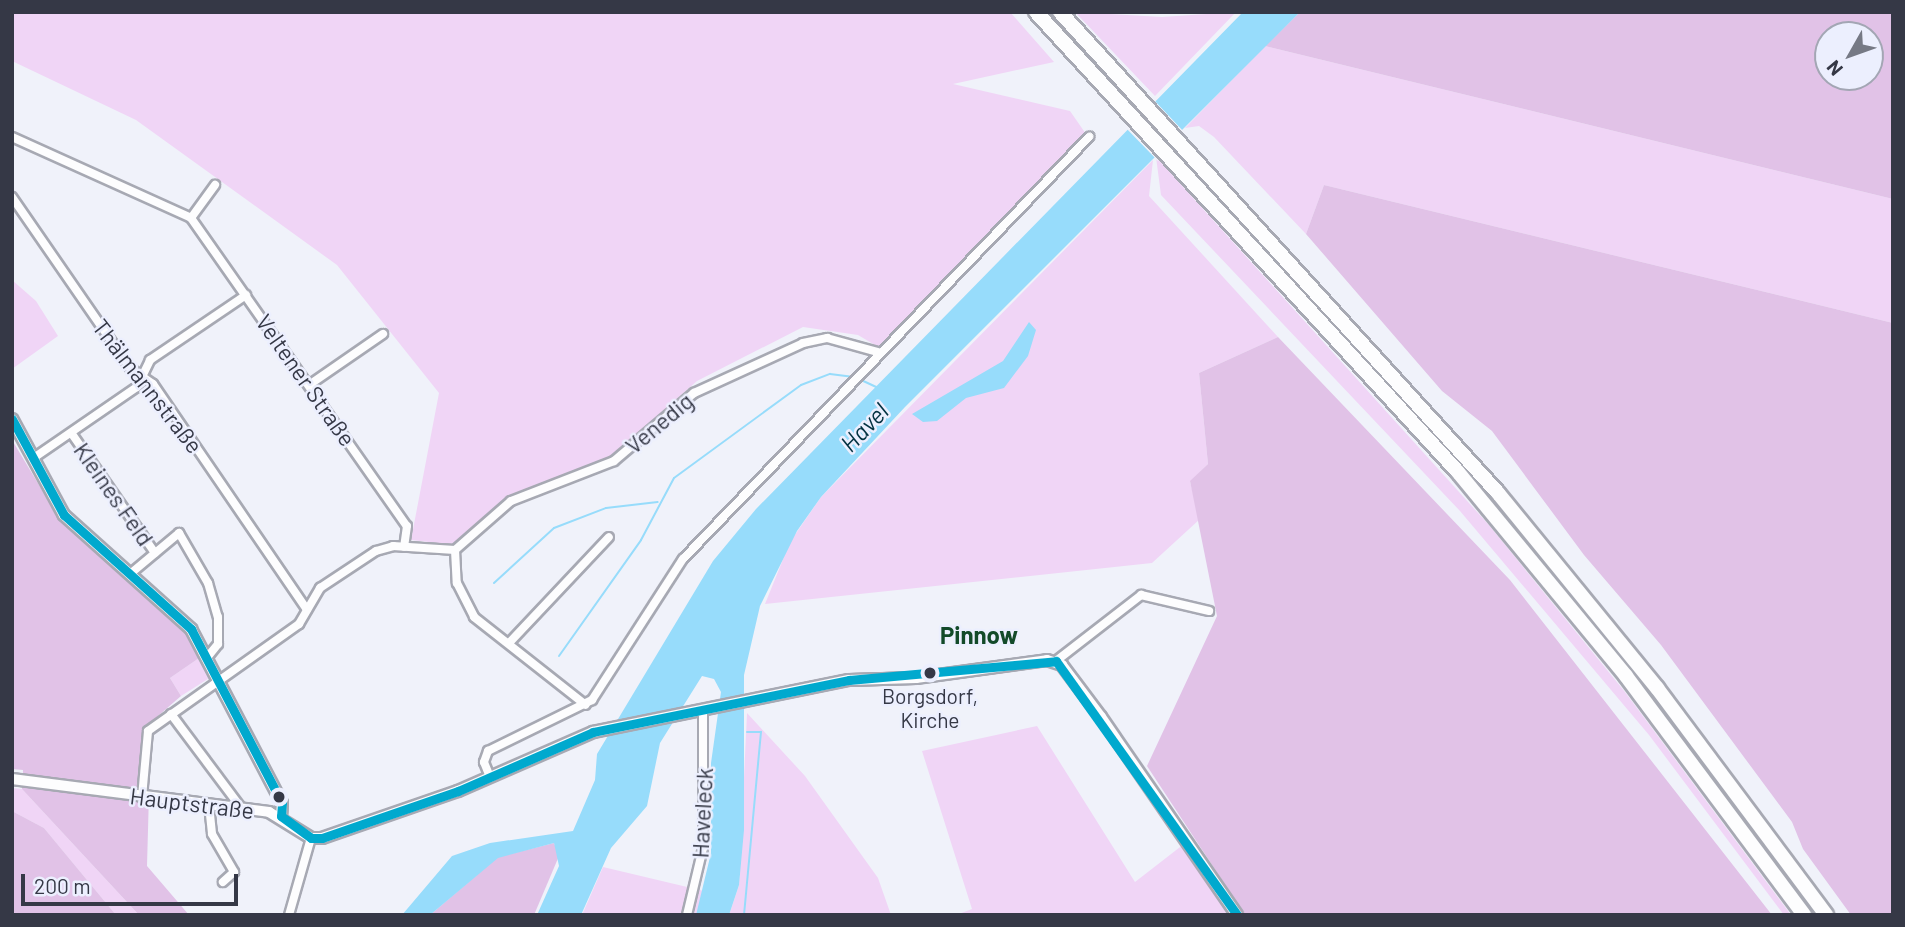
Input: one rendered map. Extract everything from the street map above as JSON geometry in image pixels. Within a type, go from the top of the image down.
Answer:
[{"type":"highway","points":[[1036,12],[1361,363],[1528,555],[1661,722],[1804,915]]},
{"type":"highway","points":[[1060,12],[1434,419],[1560,567],[1826,915]]},
{"type":"main road","points":[[311,838],[490,777],[593,732],[849,680],[1056,661],[1237,915]]},
{"type":"main road","name":"Hauptstraße","points":[[12,779],[242,808],[281,816],[311,838]]},
{"type":"street","points":[[12,137],[191,218],[215,185]]},
{"type":"street","points":[[490,777],[484,762],[488,751],[586,705],[682,559],[866,372],[878,352],[1089,137]]},
{"type":"street","name":"Thälmannstraße","points":[[12,197],[130,368],[142,374],[307,610]]},
{"type":"street","name":"Veltener Straße","points":[[191,218],[407,526],[404,547]]},
{"type":"street","name":"Kleines Feld","points":[[35,457],[72,435],[137,387],[150,359],[246,295]]},
{"type":"street","points":[[309,385],[383,334]]},
{"type":"street","name":"Venedig","points":[[455,550],[511,501],[614,461],[694,393],[746,367],[816,339],[878,352]]},
{"type":"street","points":[[12,419],[35,457],[64,516],[191,629],[209,655],[282,803],[281,816]]},
{"type":"street","name":"Kleines Feld","points":[[72,435],[155,553]]},
{"type":"street","name":"Kleines Feld","points":[[130,574],[179,533],[208,583],[218,617],[218,644],[209,655]]},
{"type":"street","points":[[510,642],[609,537]]},
{"type":"street","points":[[142,797],[148,731],[299,624],[320,588],[376,551],[393,546],[455,550],[465,605],[488,632],[510,642],[586,705]]},
{"type":"street","points":[[1056,661],[1141,595],[1209,611]]},
{"type":"street","name":"Haveleck","points":[[687,915],[703,848],[703,709]]},
{"type":"street","points":[[171,714],[242,808]]},
{"type":"street","points":[[209,805],[212,834],[234,872],[223,882]]},
{"type":"street","points":[[289,915],[311,838]]},
{"type":"shaded area","points":[[12,12],[1010,12],[1054,62],[953,84],[1070,111],[1086,134],[880,348],[858,335],[803,327],[697,381],[609,458],[512,495],[454,545],[411,540],[439,393],[337,265],[136,120],[12,61]]},
{"type":"shaded area","points":[[1075,12],[1162,17],[1236,12],[1155,96]]},
{"type":"shaded area","points":[[1300,12],[1893,12],[1893,199],[1265,46]]},
{"type":"shaded area","points":[[1265,46],[1893,199],[1893,323],[1324,185],[1306,234],[1214,137],[1199,126],[1185,128]]},
{"type":"shaded area","points":[[1156,157],[1488,524],[1625,692],[1791,915],[1784,915],[1649,735],[1460,511],[1161,195]]},
{"type":"shaded area","points":[[1153,160],[1149,196],[1278,337],[1199,373],[1208,464],[1190,482],[1200,519],[1152,563],[765,604],[790,542],[821,497]]},
{"type":"shaded area","points":[[1324,185],[1893,323],[1893,915],[1851,915],[1803,849],[1792,822],[1661,645],[1584,555],[1492,431],[1442,391],[1306,234]]},
{"type":"shaded area","points":[[12,280],[36,301],[58,336],[12,369]]},
{"type":"shaded area","points":[[1278,337],[1510,580],[1772,915],[1245,915],[1147,766],[1217,616],[1190,481],[1208,464],[1199,373]]},
{"type":"shaded area","points":[[12,440],[60,520],[186,633],[202,656],[170,678],[181,696],[151,722],[147,866],[189,915],[139,915],[22,789],[23,770],[12,769]]},
{"type":"shaded area","points":[[202,656],[211,677],[181,696],[170,678]]},
{"type":"shaded area","points":[[747,713],[805,776],[878,878],[891,915],[729,915],[739,885]]},
{"type":"shaded area","points":[[1037,726],[1135,882],[1193,837],[1245,915],[956,915],[972,909],[922,751]]},
{"type":"shaded area","points":[[12,788],[22,789],[139,915],[116,915],[44,828],[12,811]]},
{"type":"shaded area","points":[[12,811],[44,828],[116,915],[12,915]]},
{"type":"shaded area","points":[[554,843],[559,856],[534,915],[430,915],[498,857]]},
{"type":"shaded area","points":[[603,867],[704,891],[696,915],[582,915]]},
{"type":"water","name":"Havel","points":[[1243,12],[1300,12],[905,407],[821,497],[797,531],[760,606],[744,675],[744,830],[739,885],[729,915],[696,915],[711,853],[711,763],[721,692],[714,679],[702,676],[660,743],[647,806],[611,848],[581,915],[537,915],[559,866],[554,843],[498,858],[430,915],[402,915],[452,856],[490,843],[573,831],[595,780],[597,754],[713,561],[756,509]]},
{"type":"water","points":[[1029,322],[1036,330],[1028,356],[1004,388],[966,398],[937,421],[923,422],[912,414],[1003,361]]},
{"type":"pier","points":[[1153,99],[1185,133],[1158,161],[1125,127]]},
{"type":"waterway","points":[[559,656],[641,540],[674,478],[801,385],[830,374],[854,377]]},
{"type":"waterway","name":"Havel","points":[[859,379],[876,387]]},
{"type":"waterway","points":[[494,583],[554,528],[606,508],[658,502]]},
{"type":"waterway","points":[[744,915],[761,732],[747,732]]},
{"type":"transit line","points":[[12,419],[64,515],[191,629],[282,803],[281,816]]},
{"type":"transit line","points":[[1056,661],[1237,915]]},
{"type":"transit line","points":[[281,816],[311,838],[322,838],[458,791],[593,732],[849,680],[1056,661]]},
{"type":"place","name":"Borgsdorf, Kirche","points":[[930,673]]},
{"type":"district","name":"Pinnow","points":[[979,635]]}]
